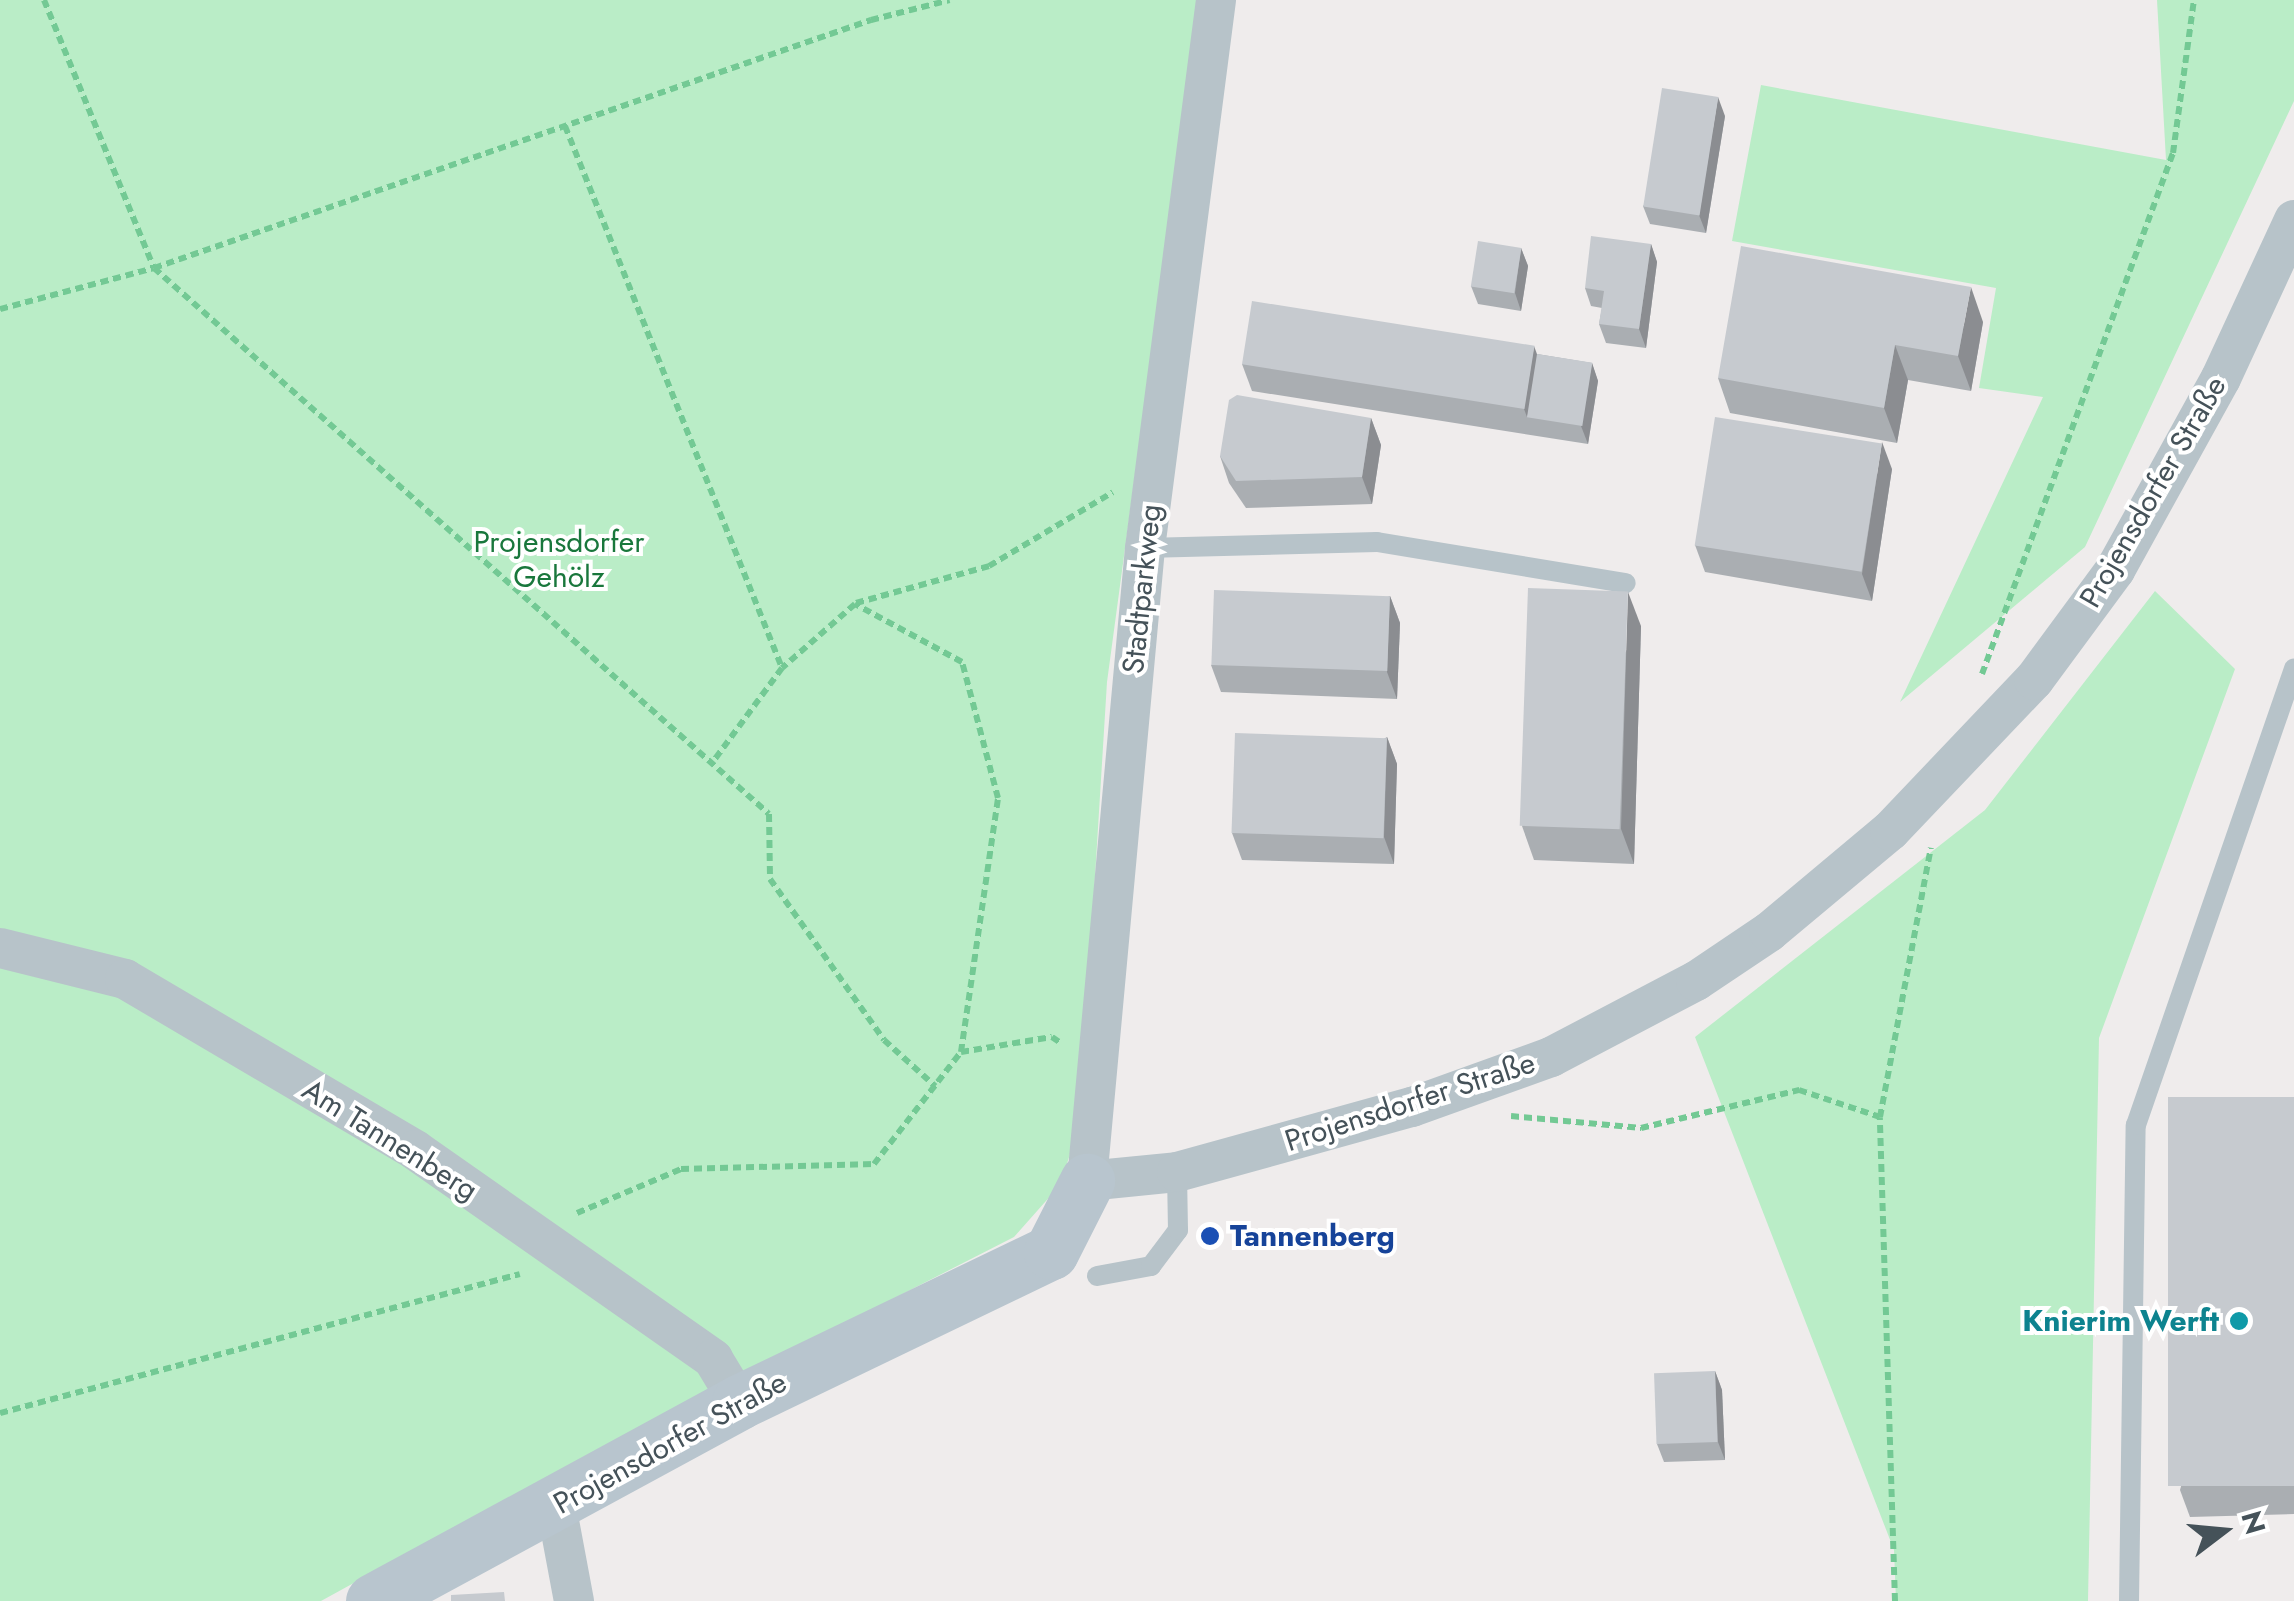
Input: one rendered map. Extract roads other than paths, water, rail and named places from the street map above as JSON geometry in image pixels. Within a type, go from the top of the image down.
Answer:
[{"type":"street","name":"Stadtparkweg","points":[[1087,1181],[1145,548],[1216,0]]},
{"type":"street","name":"Projensdorfer Straße","points":[[373,1601],[556,1505],[738,1402],[1051,1252],[1087,1181],[1177,1172],[1412,1108],[1551,1057],[1624,1021],[1769,932],[1943,780],[2034,680],[2115,570],[2221,378],[2294,220]]},
{"type":"street","name":"Am Tannenberg","points":[[0,948],[125,979],[415,1150],[712,1359],[738,1402]]},
{"type":"street","points":[[556,1505],[574,1601]]},
{"type":"lane","points":[[1145,548],[1377,542],[1626,584]]},
{"type":"lane","points":[[2129,1601],[2136,1125],[2294,669]]},
{"type":"lane","points":[[1097,1276],[1151,1266],[1178,1230],[1177,1172]]},
{"type":"place","name":"Tannenberg","points":[[1210,1236]]},
{"type":"place","name":"Knierim Werft","points":[[2239,1321]]},
{"type":"park label","name":"Projensdorfer Gehölz","points":[[559,559]]}]
